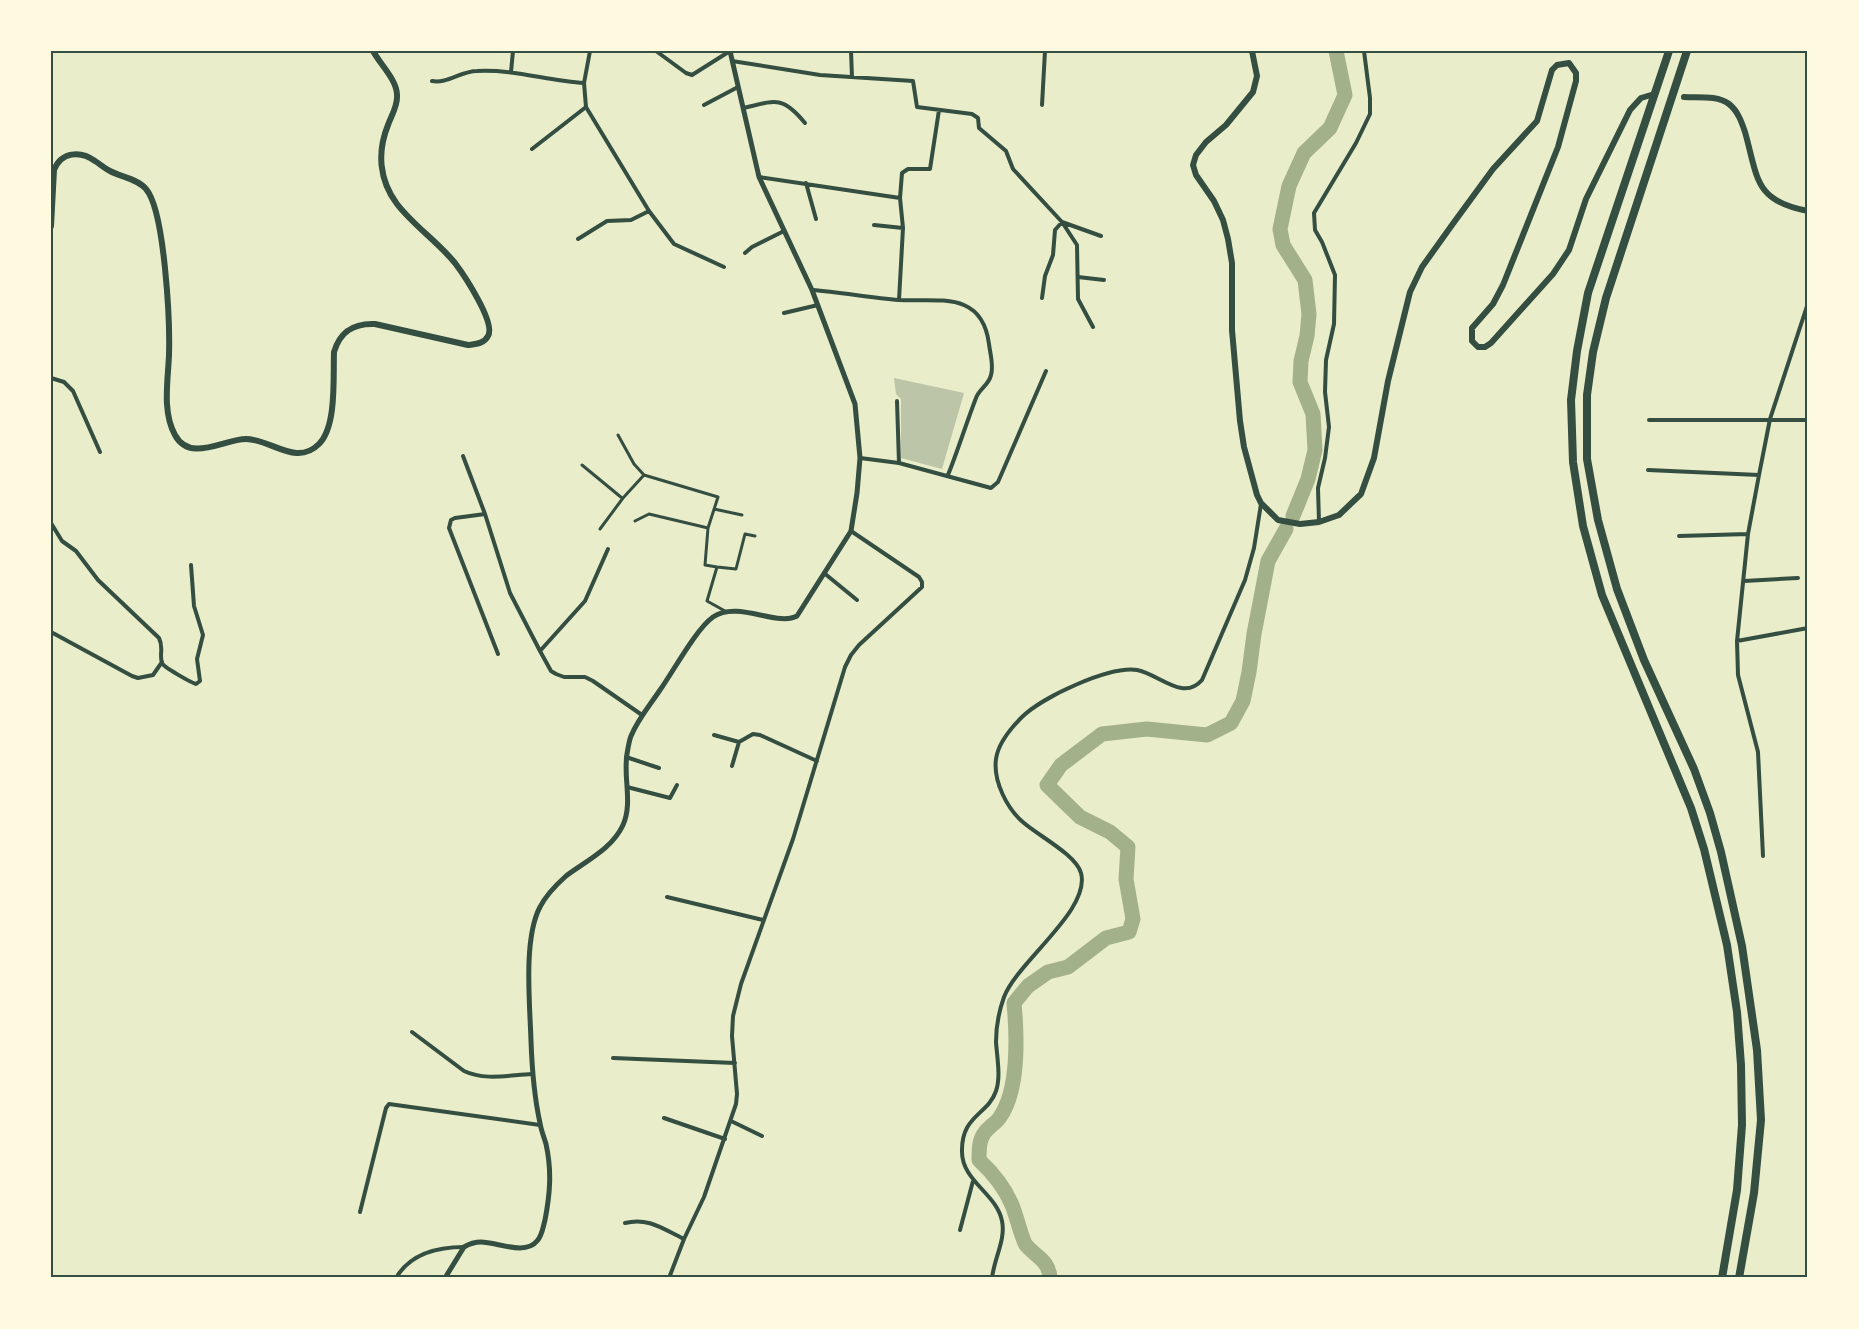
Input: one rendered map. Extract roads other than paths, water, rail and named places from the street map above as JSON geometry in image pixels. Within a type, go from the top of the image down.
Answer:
[{"type":"highway","points":[[1669,51],[1588,293],[1576,351],[1572,400],[1573,462],[1583,526],[1602,595],[1691,808],[1704,849],[1727,945],[1737,1012],[1742,1125],[1737,1190],[1722,1278]]},
{"type":"highway","points":[[1687,51],[1606,298],[1593,352],[1587,395],[1587,459],[1598,520],[1617,589],[1644,660],[1694,769],[1710,813],[1742,946],[1757,1050],[1761,1120],[1754,1193],[1739,1278]]},
{"type":"main road","points":[[51,226],[54,170],[64,157],[75,154],[87,156],[112,173],[143,186],[152,197],[161,238],[168,306],[167,408],[177,438],[185,446],[192,448],[211,448],[244,439],[257,440],[286,452],[310,451],[324,439],[331,424],[334,352],[337,341],[347,330],[364,323],[375,324],[468,345],[487,339],[490,331],[488,319],[456,264],[397,203],[388,187],[380,163],[381,146],[398,93],[373,51]]},
{"type":"main road","points":[[1252,51],[1256,61],[1257,76],[1253,92],[1227,125],[1206,142],[1196,155],[1193,165],[1196,175],[1219,211],[1233,263],[1232,330],[1244,447],[1261,503],[1278,520],[1300,524],[1319,522],[1339,515],[1361,494],[1368,477],[1381,426],[1388,381],[1410,292],[1422,267],[1493,169],[1538,121],[1552,70],[1563,63],[1569,63],[1574,67],[1576,81],[1570,104],[1550,171],[1503,285],[1493,304],[1472,327],[1472,340],[1478,347],[1491,344],[1553,274],[1569,250],[1586,199],[1630,110],[1641,98],[1651,94]]},
{"type":"main road","points":[[1684,97],[1716,99],[1730,105],[1741,120],[1753,167],[1772,200],[1790,208],[1808,212]]},
{"type":"street","points":[[511,72],[513,51]]},
{"type":"street","points":[[590,51],[584,83],[586,107],[649,211],[674,244],[724,267]]},
{"type":"street","points":[[396,1278],[410,1261],[436,1250],[464,1247],[482,1242],[521,1248],[531,1246],[539,1240],[551,1192],[550,1164],[540,1125],[532,1074],[530,981],[534,922],[540,907],[550,891],[607,847],[618,835],[628,806],[626,757],[630,737],[642,715],[706,624],[713,617],[727,612],[748,612],[792,619],[801,611],[851,531],[860,458],[855,404],[812,290],[759,177],[730,51],[692,75],[656,51]]},
{"type":"street","points":[[851,51],[852,77]]},
{"type":"street","points":[[1042,105],[1045,51]]},
{"type":"street","points":[[1319,522],[1318,488],[1329,427],[1325,392],[1326,360],[1334,324],[1335,275],[1315,230],[1314,213],[1356,143],[1370,114],[1364,51]]},
{"type":"street","points":[[732,61],[852,77],[913,81],[917,107],[972,114],[978,118],[980,128],[1006,151],[1013,169],[1062,222],[1077,245],[1078,299],[1093,327]]},
{"type":"street","points":[[432,81],[439,83],[474,70],[511,72],[559,82],[584,83]]},
{"type":"street","points":[[704,105],[739,87]]},
{"type":"street","points":[[744,108],[780,101],[793,109],[805,123]]},
{"type":"street","points":[[532,149],[586,107]]},
{"type":"street","points":[[899,300],[903,228],[900,198],[902,176],[904,170],[927,171],[932,167],[939,110]]},
{"type":"street","points":[[759,177],[900,198]]},
{"type":"street","points":[[806,183],[816,219]]},
{"type":"street","points":[[578,239],[607,221],[631,220],[649,211]]},
{"type":"street","points":[[1062,222],[1101,236]]},
{"type":"street","points":[[1042,298],[1045,276],[1053,255],[1055,230],[1062,222]]},
{"type":"street","points":[[874,225],[903,228]]},
{"type":"street","points":[[745,253],[752,247],[785,231]]},
{"type":"street","points":[[1078,277],[1104,280]]},
{"type":"street","points":[[812,290],[899,300],[944,301],[966,305],[976,312],[988,335],[992,373],[977,395],[948,475]]},
{"type":"street","points":[[1763,856],[1758,752],[1738,675],[1737,641],[1748,534],[1758,475],[1770,419],[1808,303]]},
{"type":"street","points":[[784,313],[818,305]]},
{"type":"street","points":[[860,458],[899,463],[990,488],[998,482],[1046,371]]},
{"type":"street","points":[[51,378],[64,382],[73,391],[100,452]]},
{"type":"street","points":[[897,401],[899,463]]},
{"type":"street","points":[[1649,420],[1808,420]]},
{"type":"street","points":[[618,435],[634,464],[644,475],[718,496],[708,528],[705,565],[736,569],[745,534],[755,536]]},
{"type":"street","points":[[463,456],[485,513],[510,593],[551,670],[564,677],[585,677],[642,715]]},
{"type":"street","points":[[582,465],[623,498]]},
{"type":"street","points":[[1648,470],[1758,475]]},
{"type":"street","points":[[600,529],[644,475]]},
{"type":"street","points":[[992,1278],[1004,1230],[1002,1218],[996,1205],[973,1180],[964,1164],[962,1152],[964,1135],[968,1126],[994,1096],[998,1087],[996,1038],[1004,997],[1020,970],[1057,930],[1070,912],[1082,884],[1080,872],[1074,861],[1021,822],[1005,800],[996,778],[996,758],[1009,732],[1023,716],[1038,704],[1088,680],[1118,671],[1136,670],[1153,675],[1180,689],[1188,690],[1197,687],[1245,580],[1254,548],[1261,503]]},
{"type":"street","points":[[714,509],[742,515]]},
{"type":"street","points":[[485,513],[455,518],[449,524],[449,528],[498,654]]},
{"type":"street","points":[[635,521],[649,514],[708,528]]},
{"type":"street","points":[[51,523],[62,541],[76,551],[98,580],[159,638],[163,649],[162,662],[153,675],[138,678],[51,632]]},
{"type":"street","points":[[669,1278],[704,1197],[731,1121],[737,1094],[732,1036],[733,1016],[741,984],[793,839],[845,667],[851,655],[922,587],[919,577],[851,531]]},
{"type":"street","points":[[1679,536],[1748,534]]},
{"type":"street","points":[[540,651],[585,601],[608,549]]},
{"type":"street","points":[[162,662],[165,667],[180,674],[191,683],[199,682],[198,659],[203,634],[195,606],[191,565]]},
{"type":"street","points":[[717,567],[707,601],[727,612]]},
{"type":"street","points":[[824,573],[857,600]]},
{"type":"street","points":[[1744,581],[1798,578]]},
{"type":"street","points":[[1737,641],[1808,628]]},
{"type":"street","points":[[732,766],[739,742],[753,734],[817,761]]},
{"type":"street","points":[[714,735],[739,742]]},
{"type":"street","points":[[626,757],[659,768]]},
{"type":"street","points":[[627,787],[670,798],[677,785]]},
{"type":"street","points":[[667,897],[764,920]]},
{"type":"street","points":[[412,1032],[472,1075],[492,1077],[532,1074]]},
{"type":"street","points":[[613,1058],[735,1063]]},
{"type":"street","points":[[360,1212],[386,1108],[389,1104],[540,1125]]},
{"type":"street","points":[[664,1118],[725,1139]]},
{"type":"street","points":[[731,1121],[762,1136]]},
{"type":"street","points":[[960,1230],[973,1180]]},
{"type":"street","points":[[625,1223],[645,1221],[684,1239]]},
{"type":"street","points":[[445,1278],[464,1247]]},
{"type":"waterway","points":[[1293,516],[1308,479],[1315,450],[1313,414],[1300,382],[1309,314],[1305,280],[1283,245],[1280,229],[1289,186],[1304,153],[1330,128],[1345,95],[1336,51]]},
{"type":"waterway","points":[[1050,1278],[1045,1263],[1024,1242],[1014,1209],[1006,1193],[994,1175],[979,1160],[980,1142],[986,1130],[999,1118],[1011,1092],[1016,1046],[1014,1003],[1028,986],[1048,972],[1068,967],[1106,938],[1129,932],[1133,919],[1126,879],[1128,847],[1110,832],[1080,817],[1047,785],[1061,765],[1102,734],[1147,729],[1207,735],[1231,723],[1243,701],[1268,561],[1286,529]]}]
